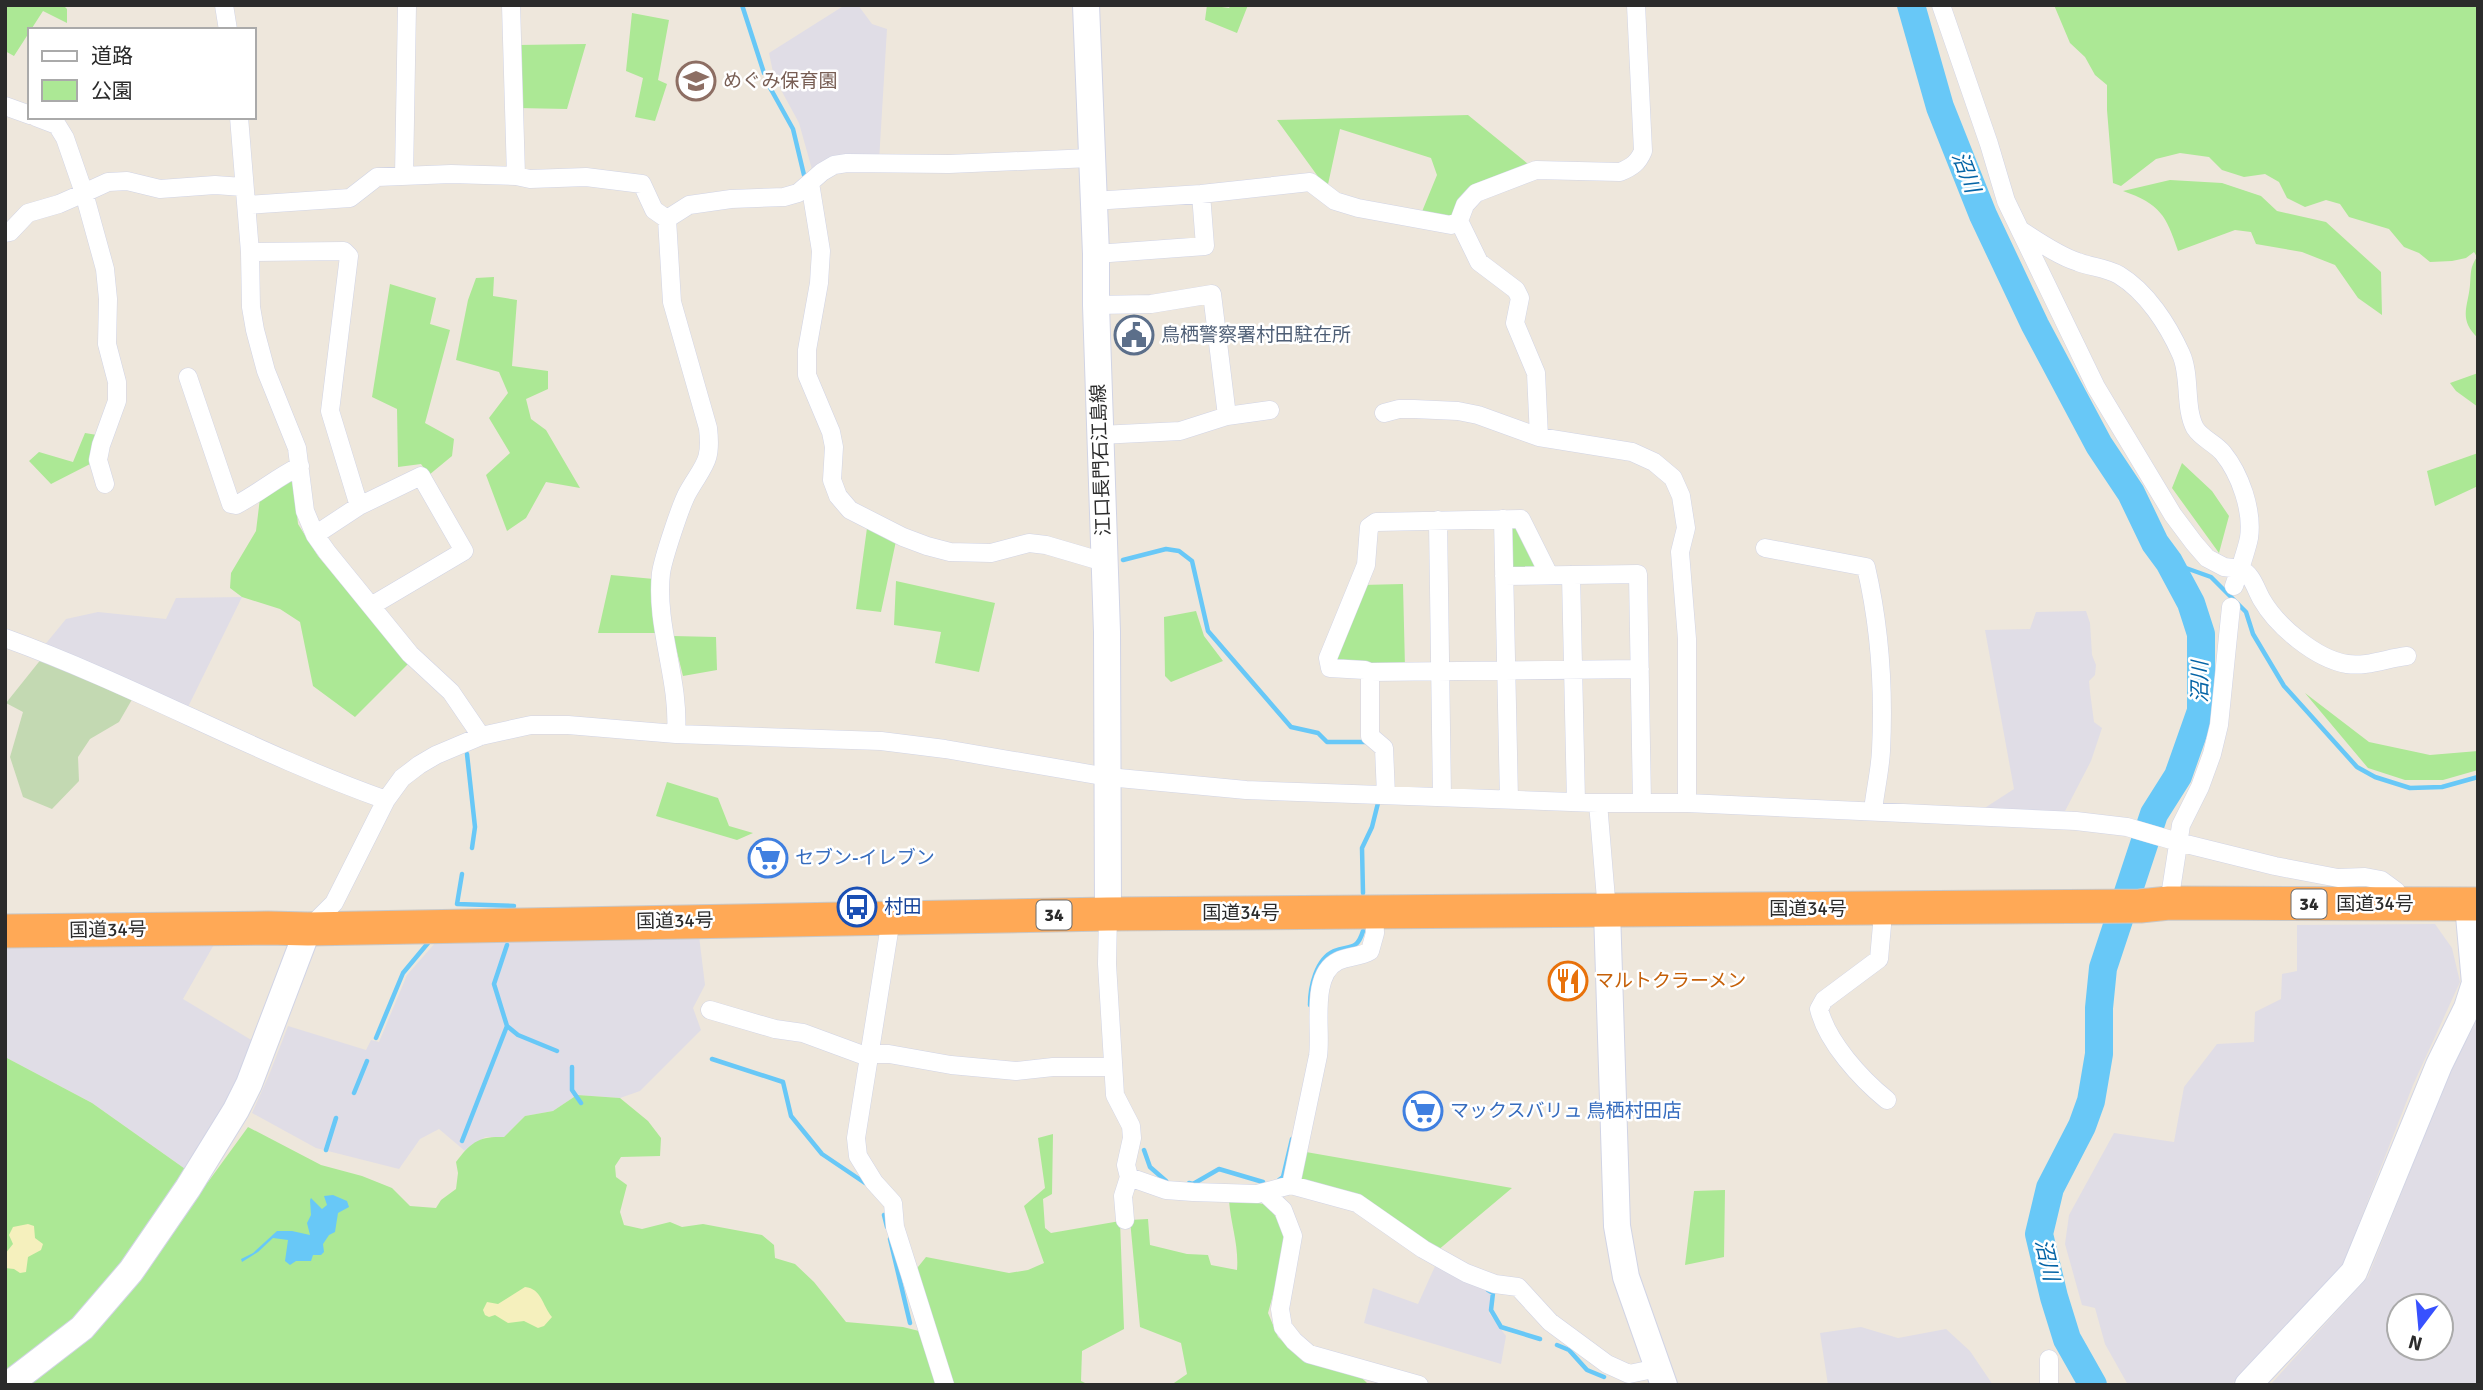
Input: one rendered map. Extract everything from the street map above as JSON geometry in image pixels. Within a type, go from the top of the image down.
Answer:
[{"type":"highway","name":"国道34号","points":[[5,931],[308,929],[1108,914],[2473,904]]},
{"type":"street","points":[[224,5],[228,28]]},
{"type":"street","points":[[404,176],[407,5]]},
{"type":"street","points":[[511,5],[516,176]]},
{"type":"street","name":"江口長門石江島線","points":[[1086,5],[1104,562],[1108,914]]},
{"type":"street","points":[[1093,201],[1201,194],[1310,182],[1335,201],[1357,208],[1451,225],[1459,221],[1465,205],[1476,193],[1536,170],[1620,172],[1638,161],[1643,151],[1636,5]]},
{"type":"street","points":[[1941,5],[2007,201],[2096,387],[2173,515],[2207,558],[2237,578]]},
{"type":"street","points":[[5,106],[28,114]]},
{"type":"street","points":[[41,119],[57,125],[65,138],[84,193],[105,269],[108,299],[107,344],[117,382],[117,401],[98,460],[106,484]]},
{"type":"street","points":[[239,119],[250,252],[251,307],[266,370],[297,448],[305,511],[315,535],[410,654],[451,692],[481,736]]},
{"type":"street","points":[[667,219],[689,205],[731,199],[785,197],[798,193],[834,165],[847,163],[949,164],[1091,158]]},
{"type":"street","points":[[247,205],[350,198],[377,177],[451,174],[516,176],[530,179],[586,177],[642,184],[654,210],[667,219]]},
{"type":"street","points":[[5,233],[10,232],[28,213],[59,205],[108,182],[127,181],[160,189],[215,185],[243,187]]},
{"type":"street","points":[[810,183],[821,251],[819,283],[807,350],[807,374],[831,432],[834,447],[832,480],[838,496],[850,510],[903,537],[950,552],[990,553],[1029,543],[1046,545],[1104,562]]},
{"type":"street","points":[[1096,254],[1205,246],[1201,194]]},
{"type":"street","points":[[667,219],[672,302],[708,428],[710,447],[706,467],[687,493],[661,572],[665,639],[678,709],[676,734]]},
{"type":"street","points":[[1459,221],[1479,262],[1516,290],[1520,299],[1515,323],[1536,373],[1539,437]]},
{"type":"street","points":[[2021,230],[2076,262],[2116,273],[2152,305],[2183,357],[2190,413],[2196,428],[2206,441],[2221,451],[2239,477],[2249,520],[2249,538],[2237,578]]},
{"type":"street","points":[[250,252],[344,251],[349,256],[330,411],[359,506]]},
{"type":"street","points":[[1096,304],[1151,303],[1212,294],[1227,416]]},
{"type":"street","points":[[188,377],[231,504],[236,505],[274,479],[300,466]]},
{"type":"street","points":[[1384,414],[1399,409],[1458,411],[1478,415],[1539,437],[1632,452],[1654,462],[1673,478],[1681,496],[1686,528],[1680,552],[1687,639],[1687,803]]},
{"type":"street","points":[[1100,435],[1180,431],[1227,416],[1270,410]]},
{"type":"street","points":[[315,535],[359,506],[421,476],[464,551],[371,606]]},
{"type":"street","points":[[1503,519],[1509,800]]},
{"type":"street","points":[[1549,575],[1521,519],[1376,522],[1369,527],[1366,565],[1328,658],[1330,668],[1370,672],[1640,669]]},
{"type":"street","points":[[1438,520],[1442,797]]},
{"type":"street","points":[[1765,548],[1867,567],[1874,601],[1880,660],[1881,753],[1873,811]]},
{"type":"street","points":[[2237,578],[2247,572],[2276,620],[2299,640],[2331,660],[2350,664],[2407,656]]},
{"type":"street","points":[[1504,576],[1638,573],[1642,803]]},
{"type":"street","points":[[1572,575],[1576,802]]},
{"type":"street","points":[[2155,905],[2178,842],[2181,825],[2200,787],[2212,754],[2219,725],[2231,607]]},
{"type":"street","points":[[5,638],[142,693],[340,784],[386,800]]},
{"type":"street","points":[[1370,672],[1370,736],[1384,748],[1386,795]]},
{"type":"street","points":[[9,1385],[82,1328],[131,1271],[188,1188],[249,1084],[308,929],[334,903],[386,800],[402,778],[419,765],[481,736],[531,725],[568,725],[676,734],[881,741],[945,749],[1108,777],[1246,790],[1598,803],[1687,803],[2076,821],[2127,827],[2275,866],[2338,878],[2365,877],[2381,880],[2396,891],[2403,904]]},
{"type":"street","points":[[1129,1177],[1166,1190],[1257,1194],[1291,1185],[1357,1203],[1423,1249],[1466,1273],[1494,1284],[1518,1287],[1550,1322],[1607,1364],[1629,1374],[1661,1377],[1626,1277],[1617,1226],[1607,911],[1598,803]]},
{"type":"street","points":[[2248,1385],[2354,1272],[2439,1065],[2467,1009],[2475,983],[2473,904]]},
{"type":"street","points":[[1880,908],[1882,925],[1879,960],[1824,1000],[1819,1009],[1823,1023],[1864,1081],[1887,1100]]},
{"type":"street","points":[[1291,1185],[1318,1056],[1321,1037],[1317,1016],[1327,970],[1335,962],[1370,951],[1375,933],[1374,912]]},
{"type":"street","points":[[1108,914],[1107,964],[1115,1095],[1131,1126],[1132,1138],[1126,1165],[1129,1177],[1123,1196],[1125,1220]]},
{"type":"street","points":[[891,919],[856,1138],[858,1156],[874,1182],[893,1203],[895,1227],[944,1385]]},
{"type":"street","points":[[710,1010],[775,1029],[803,1033],[860,1054],[889,1054],[951,1065],[1016,1071],[1053,1067],[1113,1067]]},
{"type":"street","points":[[1264,1192],[1283,1210],[1293,1236],[1280,1309],[1283,1327],[1294,1341],[1309,1354],[1419,1385]]},
{"type":"street","points":[[2049,1359],[2049,1385]]},
{"type":"shaded area","points":[[845,5],[858,5],[872,24],[887,29],[879,161],[813,173],[799,123],[774,77],[769,53]]},
{"type":"shaded area","points":[[242,597],[188,707],[43,647],[66,619],[98,612],[166,619],[176,598]]},
{"type":"shaded area","points":[[2086,611],[2090,623],[2092,655],[2096,665],[2095,675],[2089,681],[2094,722],[2102,728],[2091,761],[2063,815],[1980,811],[2014,789],[1985,630],[2030,629],[2036,612]]},
{"type":"shaded area","points":[[2435,924],[2452,948],[2460,982],[2413,1085],[2343,1264],[2231,1385],[2128,1385],[2105,1344],[2095,1308],[2082,1305],[2065,1244],[2069,1215],[2114,1133],[2174,1142],[2184,1087],[2217,1044],[2254,1042],[2255,1012],[2281,999],[2282,974],[2297,971],[2297,925]]},
{"type":"shaded area","points":[[699,936],[705,985],[693,1008],[701,1030],[640,1091],[620,1098],[577,1095],[553,1111],[525,1116],[504,1137],[485,1137],[465,1151],[439,1129],[420,1139],[399,1169],[316,1148],[252,1113],[288,1026],[366,1050],[371,1040],[379,1042],[407,975],[436,942]]},
{"type":"shaded area","points":[[216,941],[183,999],[253,1041],[227,1108],[188,1171],[92,1103],[5,1057],[5,944]]},
{"type":"shaded area","points":[[2478,1018],[2478,1385],[2270,1385],[2368,1277],[2451,1069]]},
{"type":"shaded area","points":[[1436,1264],[1492,1289],[1489,1313],[1506,1336],[1501,1364],[1364,1323],[1373,1288],[1418,1304]]},
{"type":"shaded area","points":[[1861,1327],[1898,1338],[1946,1329],[1970,1351],[1993,1385],[1828,1385],[1820,1333]]},
{"type":"green space","points":[[5,5],[63,5],[67,9],[67,23],[43,11],[32,28],[28,28],[28,34],[14,56],[5,51]]},
{"type":"green space","points":[[1207,5],[1229,8],[1231,5],[1248,5],[1237,33],[1205,20]]},
{"type":"green space","points":[[2054,5],[2478,5],[2478,338],[2466,319],[2471,270],[2477,257],[2474,252],[2466,258],[2430,262],[2419,253],[2404,247],[2389,229],[2349,217],[2340,204],[2326,200],[2305,207],[2287,198],[2279,182],[2265,174],[2244,177],[2222,170],[2209,157],[2180,153],[2156,159],[2121,186],[2113,183],[2107,85],[2095,75],[2085,57],[2070,43]]},
{"type":"green space","points":[[632,13],[669,20],[658,80],[667,84],[655,121],[635,117],[643,78],[626,71]]},
{"type":"green space","points":[[586,44],[567,109],[518,108],[518,45]]},
{"type":"green space","points":[[1468,115],[1528,164],[1467,190],[1451,218],[1421,214],[1437,175],[1431,158],[1340,129],[1327,189],[1277,120]]},
{"type":"green space","points":[[2170,180],[2222,183],[2261,196],[2277,211],[2326,222],[2381,272],[2382,315],[2358,298],[2335,265],[2302,252],[2256,244],[2251,232],[2235,230],[2178,251],[2170,228],[2160,212],[2146,201],[2123,191]]},
{"type":"green space","points":[[494,277],[493,296],[517,300],[512,366],[548,371],[548,389],[526,399],[531,419],[546,430],[580,488],[546,482],[526,518],[507,531],[486,475],[510,453],[489,418],[508,393],[499,372],[456,360],[468,300],[476,278]]},
{"type":"green space","points":[[390,284],[436,298],[430,324],[450,330],[425,423],[454,439],[452,456],[429,475],[421,464],[398,467],[397,409],[372,397]]},
{"type":"green space","points":[[2478,373],[2478,407],[2456,391],[2450,383]]},
{"type":"green space","points":[[85,433],[97,435],[94,462],[51,484],[29,461],[39,452],[73,462]]},
{"type":"green space","points":[[2478,453],[2478,486],[2435,506],[2427,471]]},
{"type":"green space","points":[[2182,463],[2212,491],[2229,516],[2219,553],[2172,488]]},
{"type":"green space","points":[[293,474],[298,524],[318,556],[408,664],[355,717],[313,686],[300,622],[280,609],[242,597],[230,588],[231,573],[256,531],[260,498]]},
{"type":"green space","points":[[1519,525],[1538,565],[1535,570],[1514,570],[1510,566],[1508,526]]},
{"type":"green space","points":[[867,528],[896,541],[881,612],[856,609]]},
{"type":"green space","points":[[611,575],[654,579],[657,633],[598,633]]},
{"type":"green space","points":[[896,581],[995,603],[979,672],[935,663],[941,632],[894,625]]},
{"type":"green space","points":[[1403,584],[1405,668],[1342,664],[1335,657],[1362,585]]},
{"type":"green space","points":[[1196,611],[1204,636],[1223,661],[1171,682],[1165,676],[1164,617]]},
{"type":"green space","points":[[673,636],[716,637],[717,670],[683,676]]},
{"type":"green space","points":[[42,658],[134,696],[119,722],[90,739],[78,757],[79,781],[52,809],[23,797],[10,757],[23,712],[6,703]]},
{"type":"green space","points":[[2305,693],[2369,742],[2430,755],[2478,751],[2478,770],[2443,780],[2405,780],[2368,768]]},
{"type":"green space","points":[[667,782],[718,798],[729,826],[753,833],[737,840],[656,816]]},
{"type":"green space","points":[[5,1057],[92,1103],[188,1171],[208,1182],[248,1127],[321,1165],[362,1176],[392,1188],[410,1206],[436,1208],[441,1200],[456,1189],[456,1162],[476,1142],[504,1137],[525,1116],[553,1111],[577,1095],[620,1098],[648,1121],[661,1138],[660,1156],[621,1157],[615,1166],[616,1177],[627,1185],[620,1212],[624,1225],[642,1229],[670,1222],[682,1227],[703,1224],[762,1235],[774,1245],[775,1258],[795,1264],[814,1282],[846,1322],[919,1331],[936,1385],[5,1385]]},
{"type":"green space","points":[[1053,1134],[1052,1194],[1043,1199],[1045,1228],[1051,1233],[1120,1221],[1124,1329],[1082,1351],[1081,1381],[1089,1385],[949,1385],[918,1284],[918,1267],[926,1257],[1009,1273],[1028,1270],[1044,1263],[1024,1206],[1045,1188],[1038,1138]]},
{"type":"green space","points":[[1306,1152],[1512,1188],[1437,1251],[1301,1181]]},
{"type":"green space","points":[[1725,1190],[1724,1257],[1685,1265],[1694,1191]]},
{"type":"green space","points":[[1237,1198],[1267,1205],[1279,1221],[1285,1238],[1268,1313],[1278,1337],[1303,1360],[1359,1375],[1369,1385],[1171,1385],[1187,1374],[1181,1343],[1140,1327],[1130,1220],[1148,1219],[1150,1245],[1187,1254],[1208,1255],[1211,1265],[1237,1270],[1229,1201]]},
{"type":"sand","points":[[28,1224],[34,1226],[35,1238],[43,1244],[41,1250],[28,1257],[26,1272],[20,1273],[5,1268],[5,1254],[13,1244],[9,1235],[13,1227]]},
{"type":"sand","points":[[525,1287],[538,1294],[552,1317],[544,1326],[538,1328],[524,1321],[508,1323],[495,1315],[485,1315],[483,1310],[487,1302],[498,1304]]},
{"type":"water","points":[[333,1195],[347,1201],[349,1207],[338,1213],[335,1232],[329,1235],[323,1244],[324,1252],[321,1255],[313,1255],[311,1261],[296,1261],[290,1265],[285,1261],[288,1240],[273,1238],[242,1262],[241,1259],[253,1253],[277,1231],[310,1235],[307,1223],[311,1215],[311,1198],[322,1209],[327,1205],[324,1196]]},
{"type":"waterway","points":[[742,5],[764,73]]},
{"type":"waterway","name":"沼川","points":[[1911,5],[1940,107],[1983,215],[2035,325],[2099,445],[2131,493],[2155,543],[2169,562],[2191,603],[2201,634],[2201,711],[2178,776],[2154,814],[2103,968],[2099,1008],[2099,1054],[2091,1101],[2082,1126],[2050,1188],[2039,1234],[2067,1339],[2093,1385]]},
{"type":"waterway","points":[[768,84],[793,129],[804,175]]},
{"type":"waterway","points":[[1123,560],[1166,549],[1179,551],[1192,561],[1208,631],[1291,727],[1318,733],[1327,742],[1367,742]]},
{"type":"waterway","points":[[2169,562],[2211,577],[2246,612],[2253,634],[2284,686],[2357,767],[2375,777],[2410,788],[2442,787],[2478,777]]},
{"type":"waterway","points":[[467,754],[475,827],[472,848]]},
{"type":"waterway","points":[[1363,893],[1362,848],[1372,827],[1378,803]]},
{"type":"waterway","points":[[462,874],[457,904],[514,906]]},
{"type":"waterway","points":[[1310,1005],[1313,982],[1323,960],[1334,951],[1355,945],[1363,931]]},
{"type":"waterway","points":[[376,1038],[403,973],[428,943]]},
{"type":"waterway","points":[[507,945],[494,984],[507,1026],[518,1035],[557,1051]]},
{"type":"waterway","points":[[462,1141],[507,1026]]},
{"type":"waterway","points":[[712,1059],[783,1082],[791,1116],[822,1154],[865,1183]]},
{"type":"waterway","points":[[354,1093],[367,1061]]},
{"type":"waterway","points":[[572,1067],[572,1090],[581,1103]]},
{"type":"waterway","points":[[326,1150],[336,1118]]},
{"type":"waterway","points":[[1279,1180],[1283,1177],[1292,1139]]},
{"type":"waterway","points":[[1144,1150],[1150,1167],[1166,1181]]},
{"type":"waterway","points":[[1189,1183],[1193,1184],[1219,1169],[1263,1182]]},
{"type":"waterway","points":[[884,1215],[887,1227]]},
{"type":"waterway","points":[[890,1239],[910,1323]]},
{"type":"waterway","points":[[1488,1290],[1493,1293],[1491,1310],[1501,1327],[1540,1339]]},
{"type":"waterway","points":[[1557,1345],[1569,1350],[1587,1370],[1604,1377]]},
{"type":"place","name":"めぐみ保育園","points":[[696,81]]},
{"type":"place","name":"鳥栖警察署村田駐在所","points":[[1134,335]]},
{"type":"place","name":"セブン-イレブン","points":[[768,858]]},
{"type":"place","name":"村田","points":[[857,907]]},
{"type":"place","name":"マルトクラーメン","points":[[1568,981]]},
{"type":"place","name":"マックスバリュ 鳥栖村田店","points":[[1423,1111]]}]
